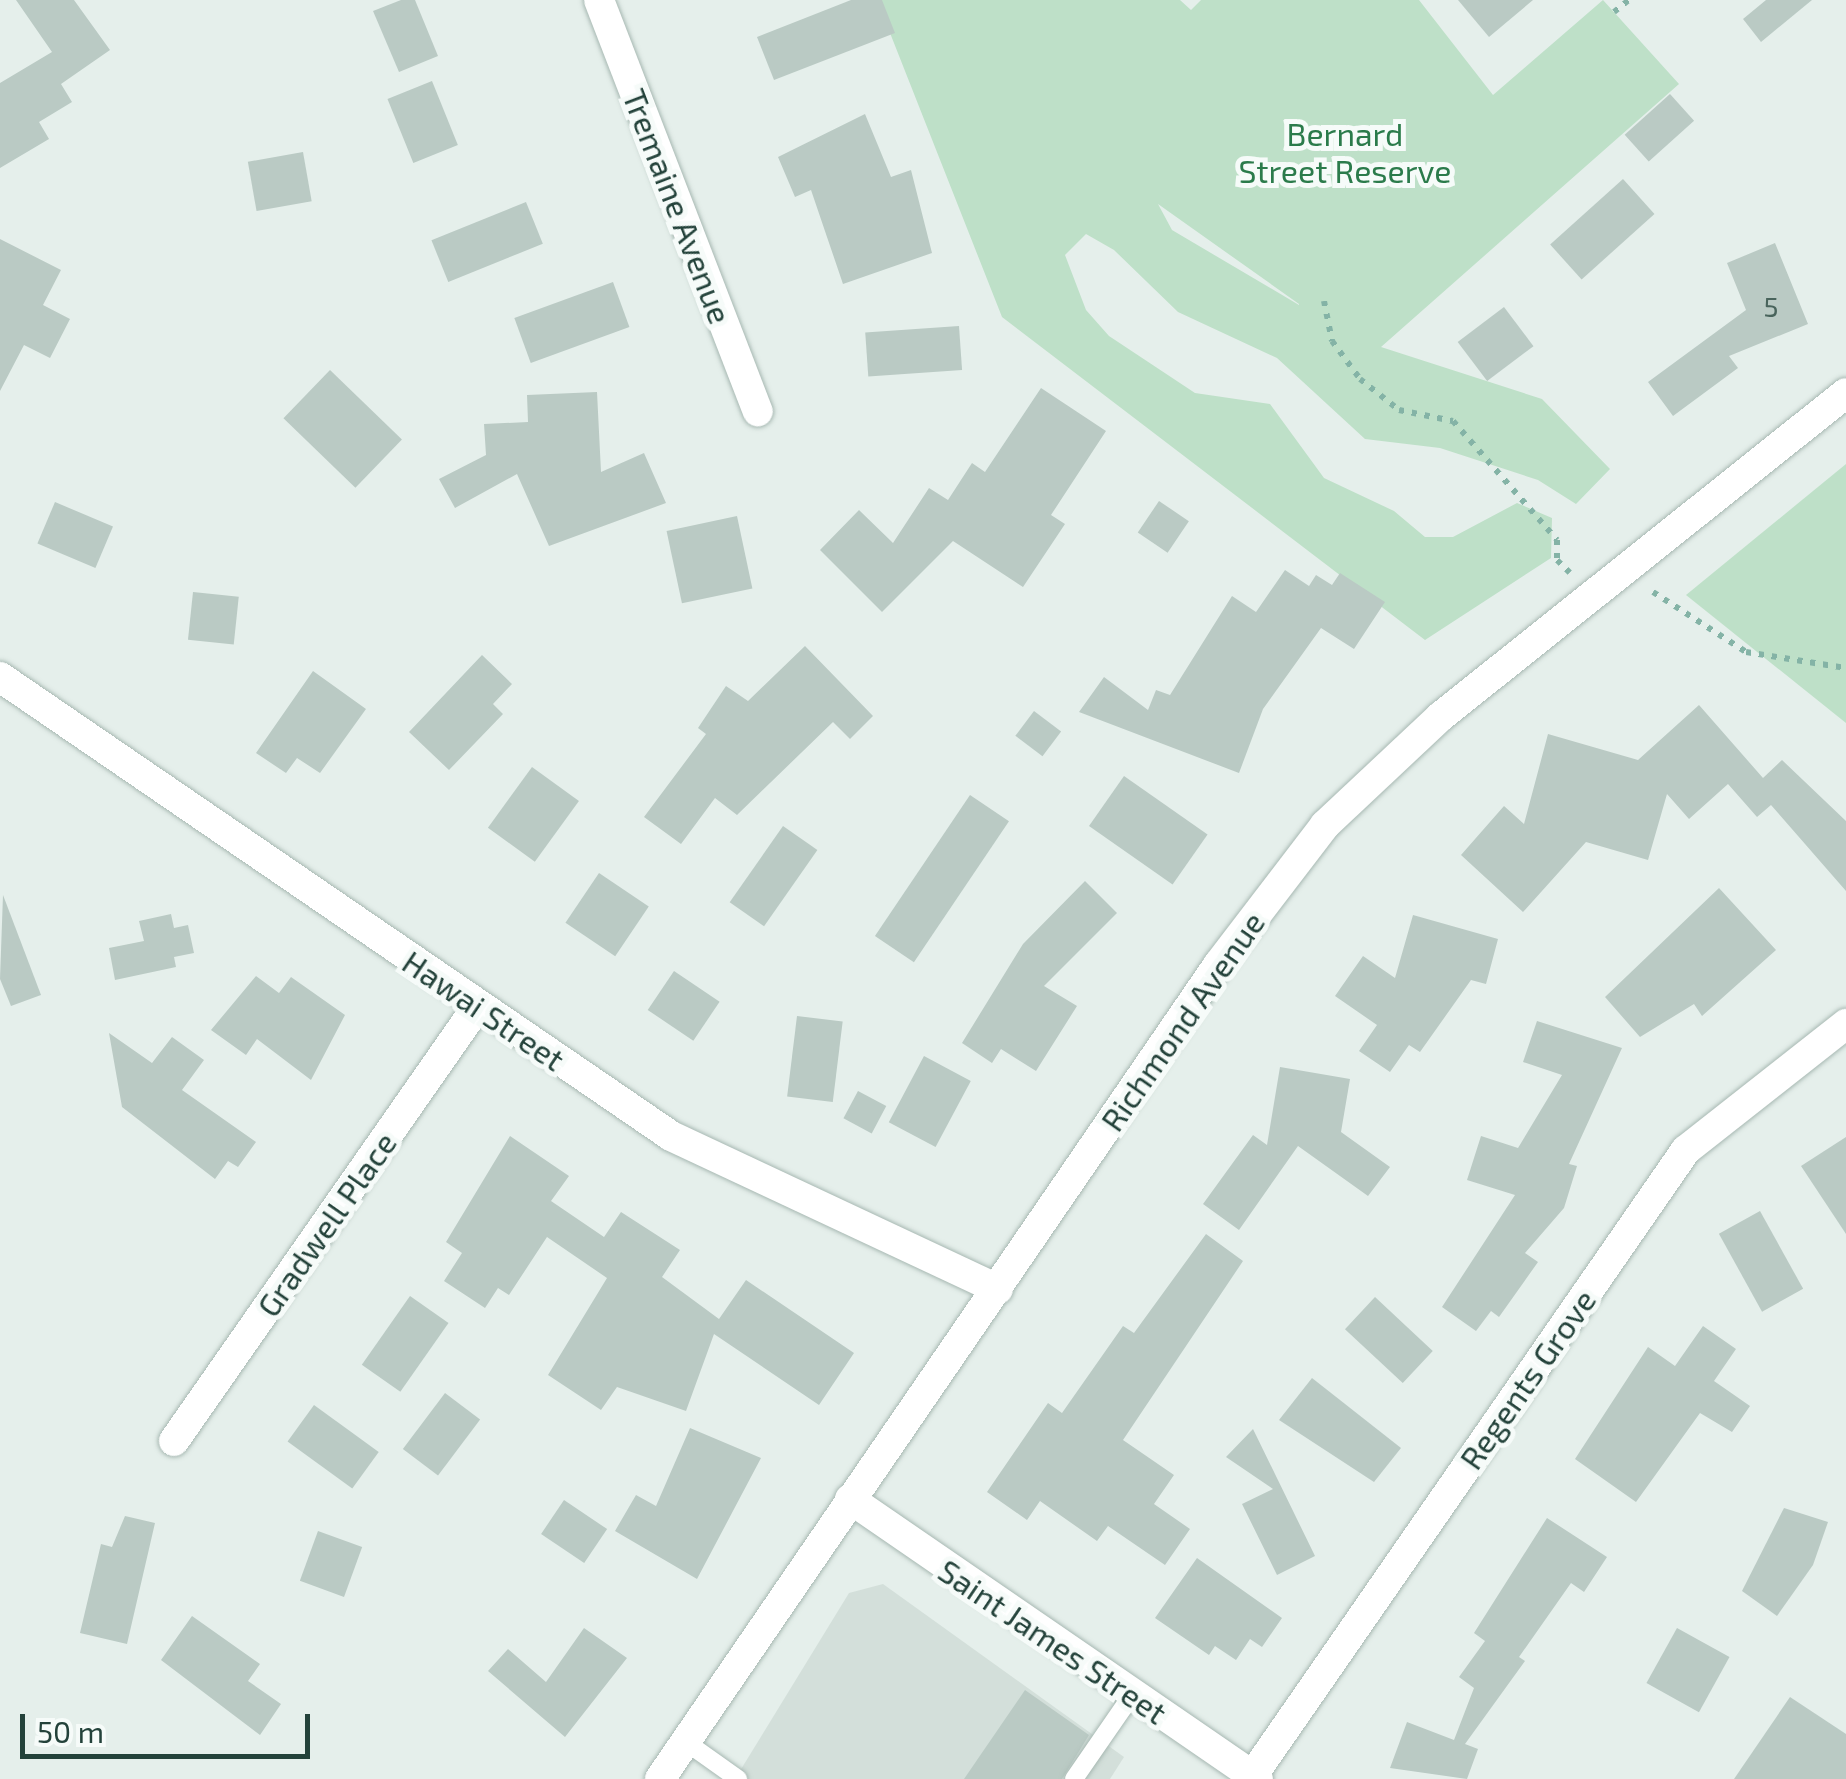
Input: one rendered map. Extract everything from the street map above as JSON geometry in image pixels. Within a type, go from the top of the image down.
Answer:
[{"type":"street","name":"Tremaine Avenue","points":[[599,0],[758,411]]},
{"type":"street","name":"Richmond Avenue","points":[[660,1779],[1218,965],[1325,825],[1440,717],[1846,393]]},
{"type":"street","name":"Hawai Street","points":[[0,677],[671,1136],[998,1289]]},
{"type":"street","name":"Gradwell Place","points":[[174,1441],[478,1007]]},
{"type":"street","name":"Regents Grove","points":[[1256,1777],[1686,1150],[1846,1024]]},
{"type":"street","name":"Saint James Street","points":[[850,1500],[1256,1777]]},
{"type":"lane","points":[[1074,1779],[1132,1695]]},
{"type":"lane","points":[[686,1742],[738,1779]]},
{"type":"path","points":[[1614,12],[1630,0]]},
{"type":"path","points":[[1324,301],[1332,341],[1360,379],[1400,410],[1454,420],[1557,540],[1557,560],[1570,573]]},
{"type":"path","points":[[1653,592],[1746,652],[1846,668]]},
{"type":"shaded area","points":[[883,1584],[1124,1757],[1110,1779],[735,1779],[849,1593]]},
{"type":"green space","name":"Bernard Street Reserve","points":[[877,0],[1180,0],[1191,10],[1201,0],[1419,0],[1493,95],[1603,0],[1679,84],[1381,347],[1542,399],[1610,469],[1576,504],[1538,480],[1440,448],[1365,439],[1277,358],[1178,312],[1114,250],[1086,234],[1065,255],[1086,310],[1109,336],[1195,393],[1270,404],[1324,478],[1394,511],[1425,537],[1453,537],[1517,503],[1552,518],[1551,558],[1425,640],[1002,317]],"holes":[[[1158,204],[1299,304],[1172,230]]]},
{"type":"green space","points":[[1846,464],[1846,723],[1686,595]]},
{"type":"building","points":[[16,0],[74,0],[110,50],[61,84],[72,102],[39,122],[49,139],[0,168],[0,83],[52,52]]},
{"type":"building","points":[[401,0],[415,0],[438,56],[399,72],[373,11]]},
{"type":"building","points":[[851,0],[882,0],[895,33],[774,80],[757,37]]},
{"type":"building","points":[[1458,0],[1533,0],[1489,37]]},
{"type":"building","points":[[1766,0],[1812,0],[1761,42],[1743,19]]},
{"type":"building","points":[[432,81],[458,145],[413,163],[387,99]]},
{"type":"building","points":[[1670,94],[1694,121],[1649,162],[1625,135]]},
{"type":"building","points":[[865,114],[891,177],[911,170],[932,253],[843,284],[811,190],[795,197],[778,157]]},
{"type":"building","points":[[303,152],[312,201],[257,211],[248,162]]},
{"type":"building","points":[[1623,179],[1654,214],[1582,280],[1550,245]]},
{"type":"building","points":[[526,202],[543,244],[448,282],[431,240]]},
{"type":"building","points":[[0,239],[61,270],[43,305],[70,319],[50,358],[24,345],[0,391]]},
{"type":"building","points":[[1775,243],[1808,324],[1729,356],[1738,368],[1673,416],[1648,382],[1746,310],[1727,263]]},
{"type":"building","points":[[613,282],[629,327],[531,363],[514,318]]},
{"type":"building","points":[[1504,307],[1533,346],[1487,381],[1458,342]]},
{"type":"building","points":[[959,326],[962,370],[868,376],[865,333]]},
{"type":"building","points":[[330,370],[402,439],[355,488],[283,418]]},
{"type":"building","points":[[1041,388],[1106,431],[1051,515],[1065,524],[1023,587],[953,541],[882,612],[820,550],[859,510],[893,543],[929,488],[948,500],[972,463],[985,472]]},
{"type":"building","points":[[597,392],[601,472],[644,453],[666,503],[549,546],[517,474],[455,508],[439,479],[486,455],[484,424],[528,422],[527,395]]},
{"type":"building","points":[[1159,501],[1189,521],[1168,553],[1138,533]]},
{"type":"building","points":[[55,502],[113,527],[95,568],[37,543]]},
{"type":"building","points":[[737,516],[752,588],[682,603],[667,531]]},
{"type":"building","points":[[1285,570],[1309,586],[1316,575],[1332,585],[1340,573],[1385,602],[1354,649],[1321,628],[1263,709],[1239,773],[1079,712],[1104,677],[1148,710],[1156,690],[1170,695],[1232,596],[1256,612]]},
{"type":"building","points":[[193,592],[239,597],[234,645],[188,640]]},
{"type":"building","points":[[805,646],[873,716],[850,739],[833,722],[737,815],[715,798],[681,844],[644,817],[706,734],[698,728],[726,686],[748,701]]},
{"type":"building","points":[[482,655],[512,684],[493,704],[503,714],[449,770],[409,732]]},
{"type":"building","points":[[313,671],[366,709],[320,773],[297,758],[286,773],[256,753]]},
{"type":"building","points":[[1699,705],[1763,778],[1782,760],[1846,821],[1846,891],[1771,805],[1757,817],[1728,784],[1689,819],[1667,794],[1648,860],[1586,842],[1523,912],[1461,855],[1504,806],[1524,824],[1548,734],[1638,760]]},
{"type":"building","points":[[1034,711],[1061,731],[1042,756],[1015,736]]},
{"type":"building","points":[[532,767],[579,801],[535,862],[488,828]]},
{"type":"building","points":[[1124,776],[1208,835],[1173,884],[1089,826]]},
{"type":"building","points":[[970,795],[1009,821],[914,962],[875,936]]},
{"type":"building","points":[[783,826],[817,850],[764,926],[730,902]]},
{"type":"building","points":[[599,873],[649,907],[615,956],[565,923]]},
{"type":"building","points":[[1085,881],[1117,913],[1044,986],[1077,1006],[1036,1071],[1001,1049],[992,1063],[962,1043],[1023,944]]},
{"type":"building","points":[[1719,888],[1776,950],[1702,1016],[1694,1004],[1640,1037],[1605,997]]},
{"type":"building","points":[[3,895],[41,995],[11,1006],[0,979]]},
{"type":"building","points":[[171,914],[174,928],[188,925],[194,953],[174,957],[176,967],[115,980],[109,948],[144,941],[139,921]]},
{"type":"building","points":[[1413,915],[1498,939],[1486,984],[1471,980],[1420,1052],[1409,1045],[1390,1072],[1359,1051],[1377,1025],[1335,996],[1363,956],[1395,978]]},
{"type":"building","points":[[674,971],[720,1002],[693,1041],[648,1010]]},
{"type":"building","points":[[256,976],[279,993],[291,977],[345,1015],[311,1080],[257,1039],[246,1055],[211,1030]]},
{"type":"building","points":[[797,1016],[843,1022],[833,1102],[787,1096]]},
{"type":"building","points":[[1537,1021],[1622,1048],[1569,1164],[1577,1166],[1564,1208],[1525,1253],[1538,1262],[1499,1317],[1491,1311],[1476,1331],[1442,1307],[1515,1195],[1467,1180],[1481,1136],[1518,1148],[1562,1075],[1523,1062]]},
{"type":"building","points":[[109,1033],[152,1063],[172,1037],[204,1060],[182,1090],[256,1142],[238,1167],[228,1161],[215,1179],[122,1107]]},
{"type":"building","points":[[924,1056],[971,1081],[936,1147],[889,1122]]},
{"type":"building","points":[[1280,1067],[1350,1079],[1341,1132],[1390,1167],[1368,1196],[1298,1146],[1239,1230],[1203,1204],[1253,1135],[1267,1145]]},
{"type":"building","points":[[858,1091],[886,1106],[872,1133],[843,1118]]},
{"type":"building","points":[[510,1136],[569,1176],[551,1201],[604,1237],[621,1212],[680,1250],[662,1277],[719,1319],[746,1280],[854,1353],[819,1405],[714,1334],[686,1411],[617,1387],[601,1410],[548,1375],[607,1278],[547,1237],[509,1295],[498,1288],[485,1308],[444,1281],[462,1253],[446,1242]]},
{"type":"building","points":[[1846,1137],[1846,1234],[1801,1166]]},
{"type":"building","points":[[1760,1211],[1803,1289],[1762,1312],[1719,1234]]},
{"type":"building","points":[[1206,1234],[1243,1261],[1123,1440],[1174,1475],[1154,1504],[1190,1529],[1165,1565],[1108,1526],[1097,1541],[1040,1501],[1027,1520],[987,1492],[1048,1403],[1062,1413],[1123,1326],[1134,1333]]},
{"type":"building","points":[[410,1296],[449,1323],[400,1392],[362,1365]]},
{"type":"building","points":[[1375,1297],[1433,1351],[1403,1383],[1345,1329]]},
{"type":"building","points":[[1703,1326],[1736,1349],[1714,1381],[1750,1406],[1732,1432],[1700,1413],[1636,1502],[1575,1459],[1648,1347],[1675,1366]]},
{"type":"building","points":[[1312,1378],[1401,1448],[1374,1482],[1279,1420]]},
{"type":"building","points":[[445,1393],[480,1419],[438,1475],[403,1449]]},
{"type":"building","points":[[314,1405],[379,1452],[352,1488],[288,1441]]},
{"type":"building","points":[[690,1428],[761,1458],[697,1579],[615,1531],[636,1495],[656,1506]]},
{"type":"building","points":[[1253,1429],[1315,1556],[1277,1575],[1242,1504],[1273,1489],[1226,1457]]},
{"type":"building","points":[[564,1500],[607,1529],[584,1563],[541,1534]]},
{"type":"building","points":[[1784,1508],[1828,1522],[1813,1565],[1777,1616],[1742,1591]]},
{"type":"building","points":[[125,1516],[155,1523],[127,1644],[80,1633],[101,1544],[112,1547]]},
{"type":"building","points":[[1547,1518],[1607,1557],[1584,1592],[1571,1583],[1519,1657],[1525,1661],[1465,1744],[1478,1749],[1467,1779],[1390,1768],[1407,1722],[1454,1740],[1474,1688],[1459,1677],[1485,1641],[1474,1633]]},
{"type":"building","points":[[318,1531],[362,1547],[344,1597],[300,1581]]},
{"type":"building","points":[[1197,1558],[1282,1618],[1262,1647],[1250,1639],[1236,1660],[1215,1646],[1209,1655],[1155,1618]]},
{"type":"building","points":[[192,1616],[260,1664],[248,1681],[281,1704],[260,1735],[161,1660]]},
{"type":"building","points":[[584,1628],[627,1658],[565,1737],[488,1671],[508,1649],[546,1682]]},
{"type":"building","points":[[1677,1628],[1729,1657],[1699,1712],[1646,1683]]},
{"type":"building","points":[[1025,1690],[1089,1735],[1062,1779],[964,1779]]},
{"type":"building","points":[[1790,1697],[1846,1734],[1846,1779],[1734,1779]]}]
